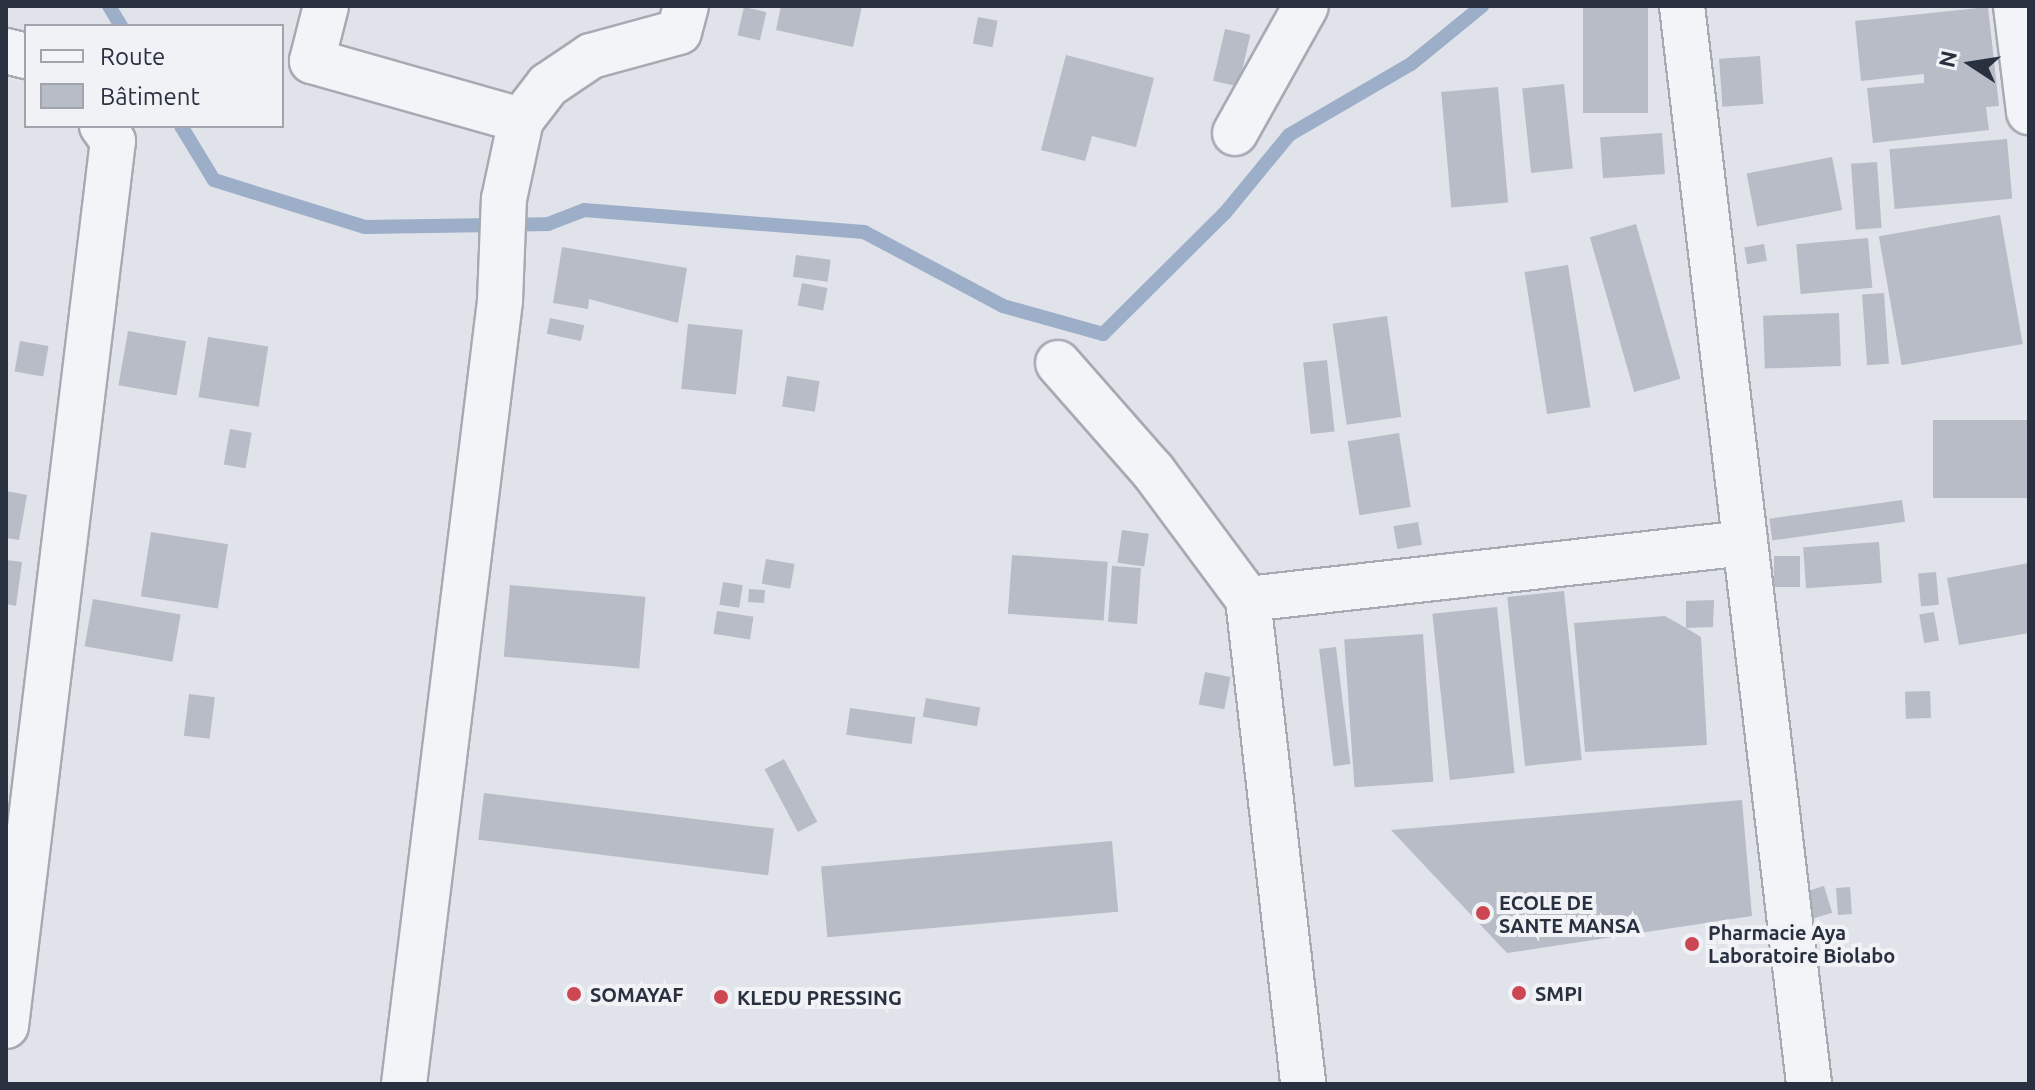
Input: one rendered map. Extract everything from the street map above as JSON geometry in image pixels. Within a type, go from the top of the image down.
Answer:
[{"type":"street","points":[[326,6],[312,61],[521,120]]},
{"type":"street","points":[[404,1084],[504,199],[521,120],[548,85],[591,56],[679,32],[686,6]]},
{"type":"street","points":[[1235,133],[1306,6]]},
{"type":"street","points":[[1682,6],[1809,1084]]},
{"type":"street","points":[[2016,6],[2029,105]]},
{"type":"street","points":[[6,1026],[113,141],[103,128]]},
{"type":"street","points":[[1058,363],[1153,471],[1248,599],[1303,1084]]},
{"type":"street","points":[[1248,599],[1745,543]]},
{"type":"building","points":[[781,6],[862,6],[853,47],[776,30]]},
{"type":"building","points":[[1583,6],[1648,6],[1648,113],[1583,113]]},
{"type":"building","points":[[744,7],[766,12],[760,40],[737,35]]},
{"type":"building","points":[[1988,7],[1999,106],[1986,107],[1989,130],[1873,143],[1867,88],[1924,83],[1924,74],[1861,81],[1855,21]]},
{"type":"building","points":[[978,17],[998,21],[992,47],[973,44]]},
{"type":"building","points":[[1225,29],[1250,35],[1238,86],[1213,81]]},
{"type":"building","points":[[1066,55],[1154,78],[1136,147],[1092,136],[1085,161],[1041,150]]},
{"type":"building","points":[[1760,56],[1763,104],[1722,107],[1719,59]]},
{"type":"building","points":[[1564,84],[1573,169],[1531,173],[1522,88]]},
{"type":"building","points":[[1498,87],[1508,203],[1451,208],[1441,92]]},
{"type":"building","points":[[1662,133],[1665,174],[1603,178],[1600,137]]},
{"type":"building","points":[[2007,139],[2012,199],[1895,209],[1889,149]]},
{"type":"building","points":[[1832,157],[1842,210],[1757,227],[1747,174]]},
{"type":"building","points":[[1877,162],[1882,228],[1856,230],[1851,164]]},
{"type":"building","points":[[2000,215],[2023,344],[1902,365],[1879,236]]},
{"type":"building","points":[[1636,224],[1680,379],[1634,392],[1590,237]]},
{"type":"building","points":[[1868,238],[1872,288],[1801,294],[1796,244]]},
{"type":"building","points":[[1764,244],[1767,261],[1747,264],[1744,247]]},
{"type":"building","points":[[562,247],[687,268],[678,323],[589,299],[588,309],[553,303]]},
{"type":"building","points":[[796,255],[831,260],[828,282],[793,277]]},
{"type":"building","points":[[1568,265],[1591,407],[1547,414],[1525,272]]},
{"type":"building","points":[[802,283],[828,288],[823,311],[798,306]]},
{"type":"building","points":[[1884,293],[1889,364],[1867,365],[1862,295]]},
{"type":"building","points":[[1839,313],[1841,366],[1765,369],[1763,316]]},
{"type":"building","points":[[1387,316],[1401,417],[1347,425],[1333,324]]},
{"type":"building","points":[[550,318],[584,325],[581,341],[547,334]]},
{"type":"building","points":[[688,324],[743,330],[736,394],[681,389]]},
{"type":"building","points":[[128,331],[186,341],[177,395],[118,385]]},
{"type":"building","points":[[208,337],[268,347],[259,407],[198,397]]},
{"type":"building","points":[[20,341],[49,346],[43,377],[15,372]]},
{"type":"building","points":[[1327,360],[1335,432],[1311,434],[1303,363]]},
{"type":"building","points":[[787,376],[820,381],[815,412],[782,407]]},
{"type":"building","points":[[1933,420],[2029,420],[2029,498],[1933,498]]},
{"type":"building","points":[[230,429],[252,433],[245,468],[224,464]]},
{"type":"building","points":[[1399,433],[1411,507],[1359,515],[1348,441]]},
{"type":"building","points":[[6,491],[27,495],[19,540],[6,538]]},
{"type":"building","points":[[1902,500],[1905,522],[1772,540],[1769,519]]},
{"type":"building","points":[[1418,522],[1422,545],[1397,549],[1393,526]]},
{"type":"building","points":[[1122,530],[1149,534],[1144,566],[1117,563]]},
{"type":"building","points":[[151,532],[228,544],[218,608],[141,596]]},
{"type":"building","points":[[1879,542],[1882,583],[1806,588],[1803,547]]},
{"type":"building","points":[[1012,555],[1108,562],[1104,621],[1008,614]]},
{"type":"building","points":[[1774,556],[1800,556],[1800,587],[1774,587]]},
{"type":"building","points":[[766,559],[795,564],[790,589],[762,584]]},
{"type":"building","points":[[6,560],[22,562],[16,606],[6,604]]},
{"type":"building","points":[[2029,563],[2029,633],[1959,645],[1947,578]]},
{"type":"building","points":[[1112,566],[1141,568],[1137,624],[1108,622]]},
{"type":"building","points":[[1936,572],[1939,605],[1921,606],[1918,574]]},
{"type":"building","points":[[723,582],[743,585],[739,608],[719,605]]},
{"type":"building","points":[[510,585],[645,597],[639,669],[504,657]]},
{"type":"building","points":[[749,589],[765,590],[764,603],[748,602]]},
{"type":"building","points":[[1564,591],[1582,760],[1525,766],[1507,597]]},
{"type":"building","points":[[93,599],[181,614],[172,662],[85,646]]},
{"type":"building","points":[[1714,600],[1713,627],[1686,628],[1686,601]]},
{"type":"building","points":[[1497,607],[1514,773],[1450,780],[1432,614]]},
{"type":"building","points":[[717,611],[754,617],[750,640],[713,634]]},
{"type":"building","points":[[1934,612],[1939,641],[1924,643],[1919,615]]},
{"type":"building","points":[[1665,616],[1701,637],[1707,745],[1585,752],[1574,623]]},
{"type":"building","points":[[1423,634],[1433,782],[1355,787],[1344,640]]},
{"type":"building","points":[[1336,647],[1350,764],[1334,766],[1319,649]]},
{"type":"building","points":[[1205,672],[1231,677],[1224,709],[1199,704]]},
{"type":"building","points":[[1930,691],[1931,718],[1906,719],[1905,692]]},
{"type":"building","points":[[189,694],[215,697],[210,739],[184,736]]},
{"type":"building","points":[[926,698],[980,708],[977,726],[923,717]]},
{"type":"building","points":[[850,708],[915,717],[912,744],[846,735]]},
{"type":"building","points":[[784,759],[817,822],[798,832],[765,769]]},
{"type":"building","points":[[484,793],[774,829],[768,875],[478,840]]},
{"type":"building","points":[[1742,800],[1752,916],[1507,953],[1391,830]]},
{"type":"building","points":[[1112,841],[1118,912],[827,937],[821,866]]},
{"type":"building","points":[[1824,886],[1832,913],[1814,918],[1806,892]]},
{"type":"building","points":[[1850,887],[1852,914],[1838,915],[1836,888]]},
{"type":"waterway","points":[[109,6],[120,24]]},
{"type":"waterway","points":[[182,128],[214,180],[365,227],[548,224],[584,210],[864,232],[1003,306],[1103,334],[1225,213],[1289,135],[1411,64],[1482,6]]},
{"type":"place","name":"ECOLE DE SANTE MANSA","points":[[1483,913]]},
{"type":"place","name":"Pharmacie Aya Laboratoire Biolabo","points":[[1692,944]]},
{"type":"place","name":"SMPI","points":[[1519,993]]},
{"type":"place","name":"SOMAYAF","points":[[574,994]]},
{"type":"place","name":"KLEDU PRESSING","points":[[721,997]]}]
